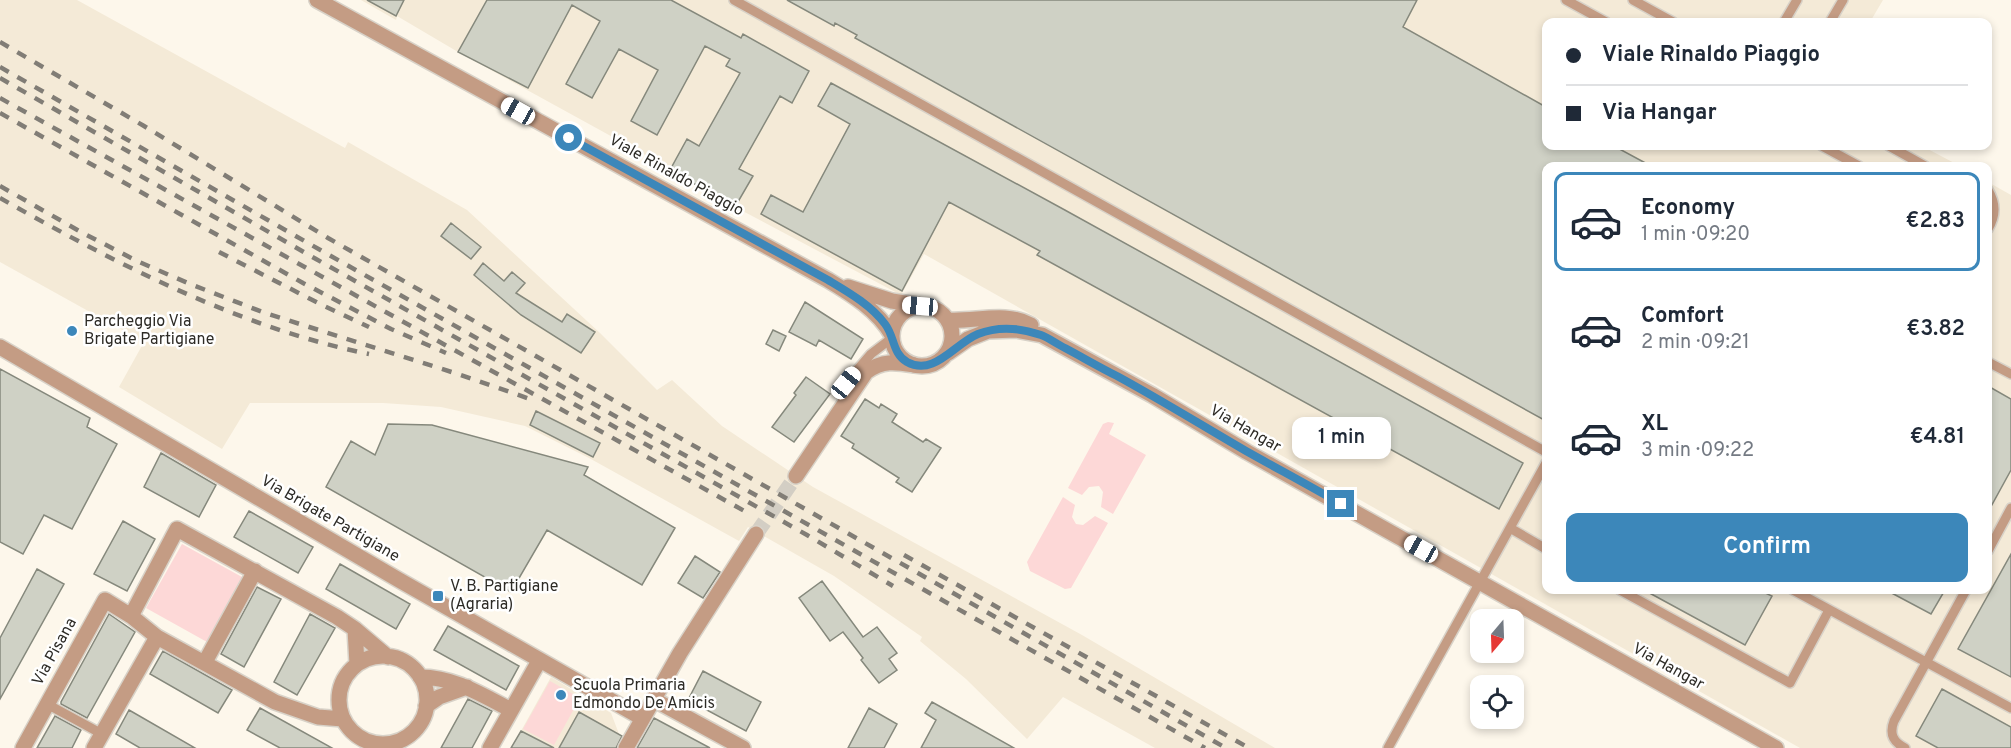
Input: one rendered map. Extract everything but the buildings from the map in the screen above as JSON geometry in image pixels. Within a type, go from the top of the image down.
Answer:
[{"type":"street","name":"Viale Rinaldo Piaggio","points":[[317,0],[828,280],[869,308],[883,322],[892,336]]},
{"type":"street","name":"Viale Rinaldo Piaggio","points":[[828,280],[892,301],[920,306]]},
{"type":"street","points":[[796,476],[866,372],[875,366],[891,361],[914,365],[932,365],[948,353],[953,338],[948,320],[937,310],[920,306],[911,308],[898,317],[893,327],[892,336],[898,354],[914,365]]},
{"type":"street","name":"Via Hangar","points":[[948,320],[1004,317],[1026,322],[1042,335],[1152,395],[1247,452],[1776,748]]},
{"type":"street","name":"Via Hangar","points":[[948,353],[968,339],[988,331],[1016,330],[1042,335]]},
{"type":"street","name":"Via Brigate Partigiane","points":[[0,347],[539,661],[642,718]]},
{"type":"street","points":[[343,719],[324,718],[285,706],[157,637],[131,615],[177,529],[356,629],[388,657]]},
{"type":"street","points":[[626,748],[680,653],[756,534]]},
{"type":"street","points":[[204,662],[255,571]]},
{"type":"street","name":"Via Pisana","points":[[23,748],[105,600],[131,615]]},
{"type":"street","points":[[356,629],[357,664]]},
{"type":"street","points":[[94,748],[157,637]]},
{"type":"street","points":[[373,657],[388,657],[405,662],[420,677],[425,690],[426,706],[423,716],[416,728],[401,740],[382,744],[358,743],[343,719],[339,706],[339,692],[348,673],[357,664],[373,657]]},
{"type":"street","points":[[490,748],[539,661]]},
{"type":"street","points":[[420,677],[442,679],[467,687],[511,710]]},
{"type":"street","points":[[426,706],[439,697],[467,687]]},
{"type":"street","points":[[653,699],[743,748]]},
{"type":"lane","points":[[734,0],[1542,450]]},
{"type":"lane","points":[[1566,0],[1599,18]]},
{"type":"lane","points":[[1633,0],[1666,18]]},
{"type":"lane","points":[[1786,18],[1797,0]]},
{"type":"lane","points":[[1833,18],[1844,0]]},
{"type":"lane","points":[[1829,150],[1852,162]]},
{"type":"lane","points":[[1896,150],[1918,162]]},
{"type":"lane","points":[[1992,199],[1994,213],[1992,218]]},
{"type":"lane","points":[[846,383],[871,354],[892,336]]},
{"type":"lane","points":[[1992,364],[2011,374]]},
{"type":"lane","points":[[1388,748],[1542,470]]},
{"type":"lane","points":[[1992,543],[2011,508]]},
{"type":"lane","points":[[1510,528],[1542,547]]},
{"type":"lane","points":[[1627,594],[1790,683],[1829,610]]},
{"type":"lane","points":[[1801,594],[2011,708]]},
{"type":"lane","points":[[1905,748],[1892,737],[1892,726],[1964,594]]},
{"type":"lane","points":[[47,704],[102,734]]},
{"type":"shaded area","points":[[0,0],[77,0],[345,148],[348,142],[467,210],[600,333],[657,390],[672,380],[722,426],[813,487],[1082,635],[1275,748],[1155,748],[1063,697],[1027,739],[966,679],[920,641],[922,637],[834,576],[748,527],[739,541],[589,458],[525,426],[441,407],[383,403],[250,403],[222,449],[119,387],[144,342],[0,262]]},
{"type":"shaded area","points":[[361,0],[1883,0],[1872,18],[1542,18],[1542,150],[1930,150],[1952,162],[1542,162],[1542,594],[1992,594],[1992,184],[2011,195],[2011,748],[1800,748],[924,254],[901,295],[735,207],[709,190],[397,16],[396,20]]},
{"type":"shaded area","points":[[1114,423],[1109,434],[1146,455],[1113,514],[1101,507],[1103,492],[1099,486],[1089,487],[1082,495],[1068,488],[1103,424]]},
{"type":"shaded area","points":[[1063,497],[1075,505],[1072,517],[1076,524],[1083,525],[1095,516],[1108,523],[1071,588],[1065,589],[1030,571],[1027,562]]},
{"type":"shaded area","points":[[182,544],[242,577],[207,642],[146,608]]},
{"type":"shaded area","name":"Scuola Primaria Edmondo De Amicis","points":[[551,677],[611,713],[619,734],[611,748],[541,748],[544,743],[521,731]]},
{"type":"shaded area","points":[[550,681],[580,698],[554,745],[523,729]]},
{"type":"tunnel","points":[[756,534],[796,476]]},
{"type":"railway","points":[[0,42],[328,238],[1226,748]]},
{"type":"railway","points":[[0,67],[1205,748]]},
{"type":"railway","points":[[0,78],[807,535],[893,586]]},
{"type":"railway","points":[[0,98],[748,513]]},
{"type":"railway","points":[[0,113],[303,283],[391,329],[446,353]]},
{"type":"railway","points":[[0,186],[137,261],[190,284],[265,313],[530,399]]},
{"type":"railway","points":[[0,198],[132,269],[225,310],[273,328],[369,354]]},
{"type":"railway","points":[[219,252],[369,327]]},
{"type":"railway","points":[[904,555],[1249,748]]},
{"type":"place","name":"Parcheggio Via Brigate Partigiane","points":[[72,331]]},
{"type":"place","name":"V. B. Partigiane (Agraria)","points":[[438,596]]},
{"type":"place","name":"Scuola Primaria Edmondo De Amicis","points":[[561,695]]},
{"type":"route","points":[[569,138],[855,297],[880,318],[892,335],[892,341],[898,354],[907,362],[919,366],[932,365],[968,339],[988,331],[1016,330],[1042,335],[1152,395],[1247,452],[1341,504]]}]
